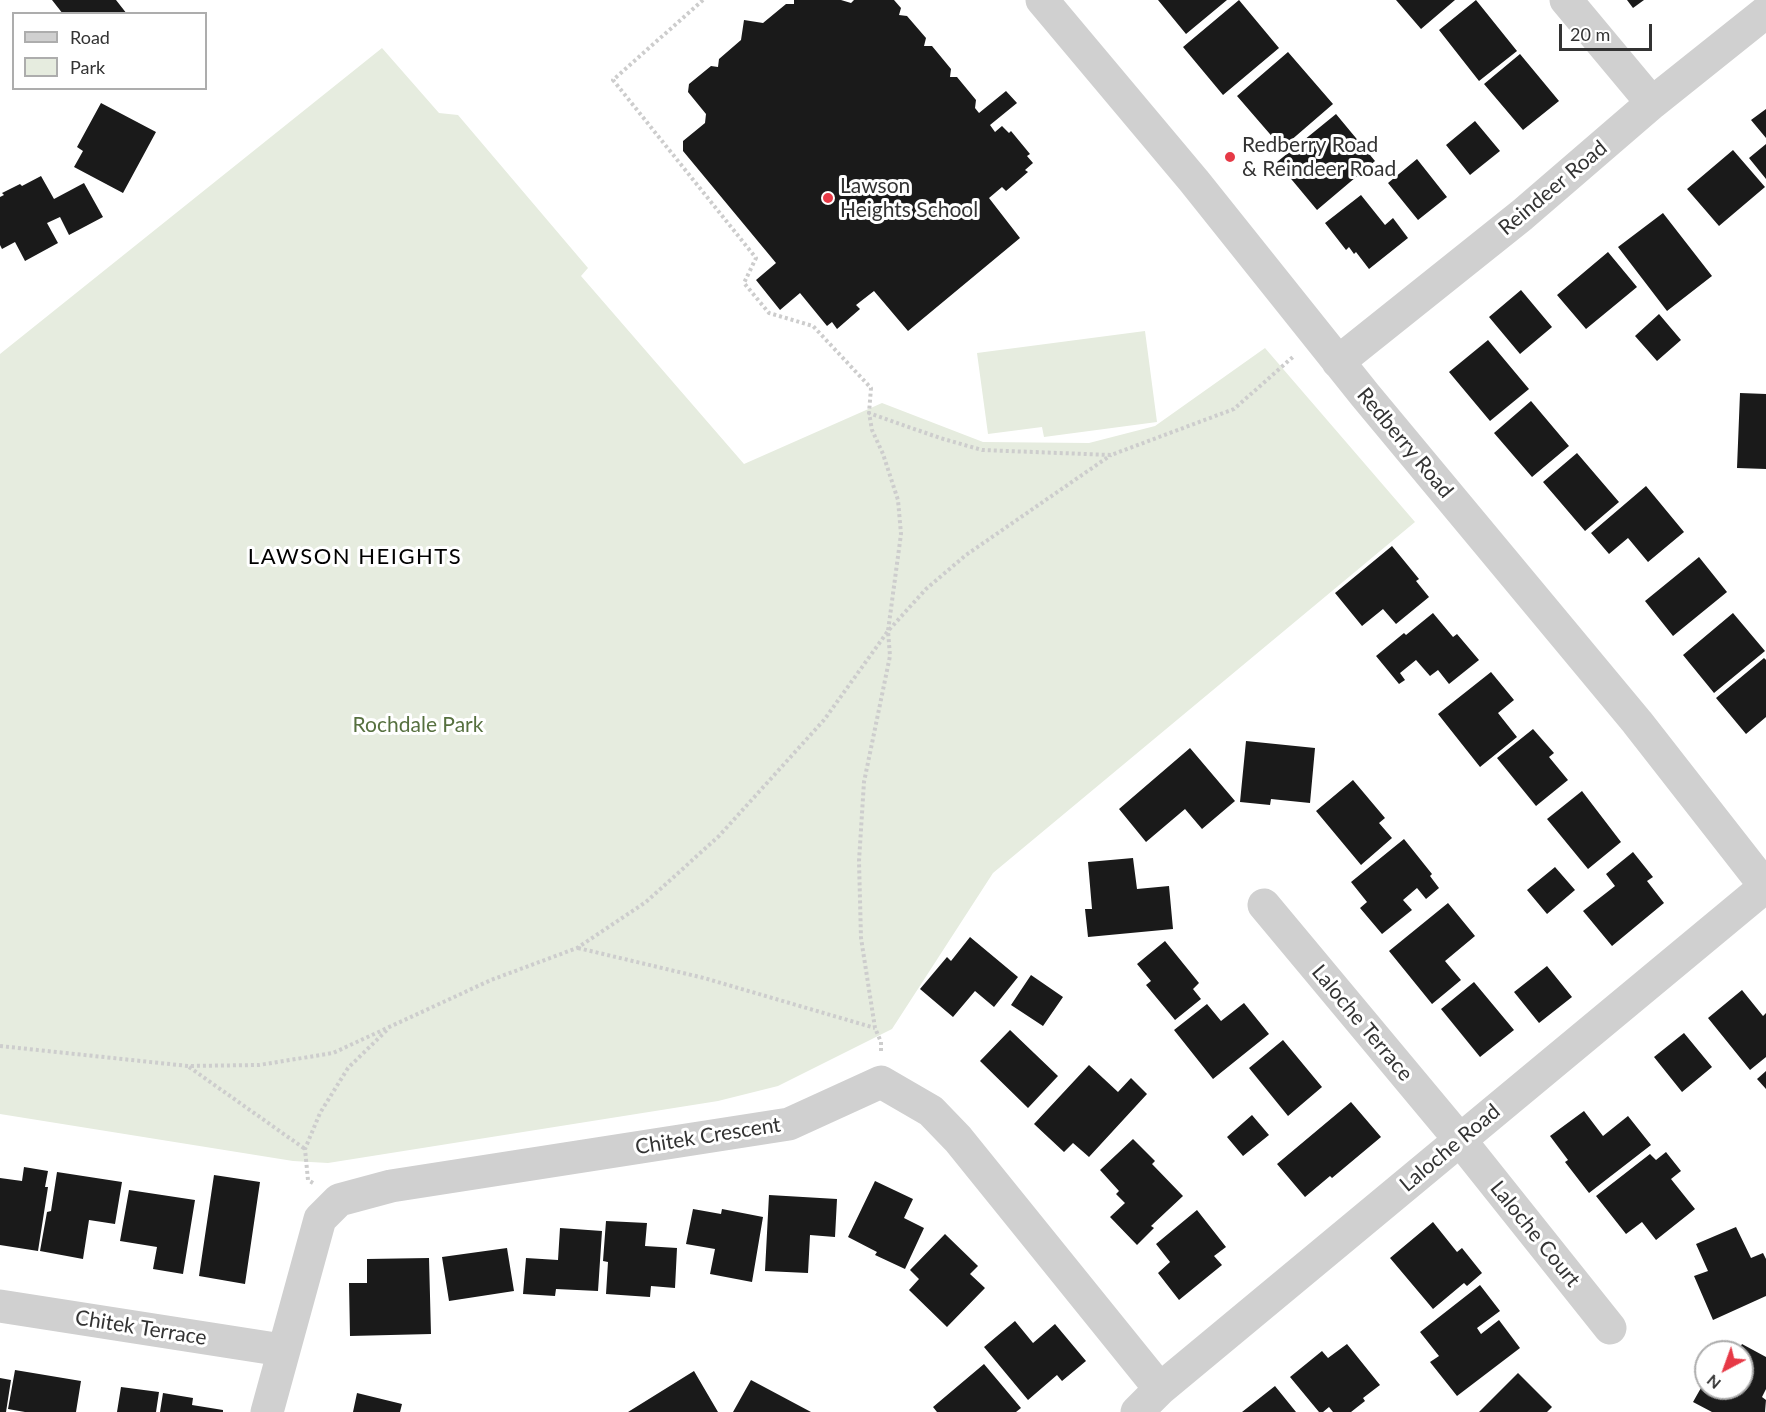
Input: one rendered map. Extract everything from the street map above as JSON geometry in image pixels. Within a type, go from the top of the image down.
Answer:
[{"type":"street","name":"Redberry Road","points":[[1042,0],[1194,181],[1338,362],[1637,722],[1766,886]]},
{"type":"street","points":[[1566,0],[1652,103]]},
{"type":"street","name":"Reindeer Road","points":[[1338,362],[1522,214],[1652,103],[1766,12]]},
{"type":"street","name":"Laloche Road","points":[[1137,1412],[1160,1389],[1766,886]]},
{"type":"street","name":"Laloche Terrace","points":[[1264,905],[1460,1140]]},
{"type":"street","name":"Chitek Crescent","points":[[267,1412],[282,1350],[320,1219],[339,1200],[391,1186],[789,1124],[881,1082],[931,1111],[958,1139],[1160,1389]]},
{"type":"street","name":"Laloche Court","points":[[1460,1140],[1610,1328]]},
{"type":"street","name":"Chitek Terrace","points":[[0,1306],[282,1350]]},
{"type":"path","points":[[703,0],[613,80],[756,258],[744,283],[769,313],[813,326],[871,388],[869,413],[872,430],[883,454],[898,500],[901,534],[888,631],[890,656],[864,782],[859,861],[861,938],[875,1028],[881,1042]]},
{"type":"path","points":[[0,1046],[188,1066],[259,1065],[333,1053],[492,980],[577,948],[646,902],[719,836],[824,720],[888,631],[926,589],[966,555],[1111,455],[1234,409],[1317,336]]},
{"type":"path","points":[[869,413],[982,450],[1111,455]]},
{"type":"path","points":[[577,948],[704,978],[875,1028]]},
{"type":"path","points":[[308,1180],[305,1149],[320,1113],[348,1068],[391,1026]]},
{"type":"path","points":[[188,1066],[305,1149]]},
{"type":"green space","name":"Rochdale Park","points":[[382,48],[439,113],[458,115],[588,268],[581,276],[744,464],[882,403],[983,442],[1089,443],[1155,426],[1265,348],[1415,522],[993,873],[892,1029],[778,1086],[718,1101],[328,1163],[293,1161],[0,1114],[0,354]]},
{"type":"green space","points":[[1145,331],[1157,422],[1044,437],[1042,427],[988,434],[977,353]]},
{"type":"building","points":[[52,0],[116,0],[125,12],[61,12]]},
{"type":"building","points":[[794,0],[841,0],[851,3],[854,0],[894,0],[901,8],[899,15],[907,16],[926,38],[924,46],[932,46],[951,69],[950,77],[957,77],[976,100],[975,108],[979,113],[1006,91],[1017,103],[990,125],[995,132],[1002,126],[1009,133],[1011,131],[1030,154],[1027,156],[1033,163],[1025,170],[1028,172],[1006,191],[1002,187],[989,198],[1020,238],[908,331],[874,291],[856,305],[860,309],[837,329],[832,322],[827,326],[800,293],[780,310],[756,280],[776,263],[683,151],[683,141],[705,123],[706,114],[688,92],[689,84],[711,66],[718,67],[719,59],[741,40],[744,20],[763,23],[786,4],[794,4]]},
{"type":"building","points":[[1158,0],[1227,0],[1186,34]]},
{"type":"building","points":[[1239,0],[1279,48],[1223,95],[1183,47]]},
{"type":"building","points":[[1396,0],[1455,0],[1421,29]]},
{"type":"building","points":[[1476,0],[1517,51],[1479,81],[1439,30]]},
{"type":"building","points":[[1627,0],[1644,0],[1633,8]]},
{"type":"building","points":[[1288,52],[1333,104],[1282,148],[1237,96]]},
{"type":"building","points":[[1520,54],[1559,101],[1523,130],[1484,84]]},
{"type":"building","points":[[101,103],[156,132],[123,193],[74,167],[83,151],[77,147]]},
{"type":"building","points":[[1766,109],[1766,138],[1751,120]]},
{"type":"building","points":[[1336,114],[1375,161],[1317,210],[1277,162]]},
{"type":"building","points":[[1475,121],[1500,151],[1470,175],[1446,145]]},
{"type":"building","points":[[1766,144],[1766,179],[1749,158]]},
{"type":"building","points":[[1733,150],[1765,187],[1719,226],[1687,189]]},
{"type":"building","points":[[1417,159],[1447,197],[1418,220],[1388,183]]},
{"type":"building","points":[[41,176],[54,199],[84,183],[103,217],[69,235],[60,217],[47,223],[58,243],[25,261],[15,242],[2,249],[0,245],[0,197],[4,195],[2,193]]},
{"type":"building","points":[[1361,195],[1385,225],[1393,218],[1408,238],[1369,269],[1356,252],[1354,254],[1349,247],[1346,250],[1325,223]]},
{"type":"building","points":[[1663,213],[1712,276],[1667,311],[1618,247]]},
{"type":"building","points":[[1608,252],[1637,287],[1586,329],[1557,295]]},
{"type":"building","points":[[1521,290],[1552,327],[1520,354],[1489,317]]},
{"type":"building","points":[[1659,314],[1681,340],[1657,361],[1635,336]]},
{"type":"building","points":[[1488,340],[1529,389],[1490,421],[1449,372]]},
{"type":"building","points":[[1740,393],[1766,394],[1766,469],[1737,468]]},
{"type":"building","points":[[1531,401],[1569,446],[1532,477],[1494,433]]},
{"type":"building","points":[[1577,453],[1619,502],[1585,531],[1543,482]]},
{"type":"building","points":[[1646,486],[1684,532],[1648,562],[1628,538],[1609,554],[1591,533]]},
{"type":"building","points":[[1392,546],[1419,579],[1416,581],[1429,597],[1396,624],[1383,609],[1362,626],[1335,593]]},
{"type":"building","points":[[1699,557],[1727,592],[1673,636],[1645,601]]},
{"type":"building","points":[[1433,613],[1453,637],[1457,634],[1479,660],[1449,684],[1438,670],[1430,676],[1416,660],[1400,673],[1405,680],[1399,684],[1376,656]]},
{"type":"building","points":[[1733,613],[1765,651],[1714,693],[1683,655]]},
{"type":"building","points":[[1764,658],[1766,660],[1766,717],[1746,734],[1716,698]]},
{"type":"building","points":[[1491,672],[1514,700],[1498,713],[1517,737],[1480,767],[1438,714]]},
{"type":"building","points":[[1533,729],[1554,753],[1549,757],[1568,780],[1536,806],[1497,758]]},
{"type":"building","points":[[1246,741],[1315,748],[1310,803],[1271,799],[1270,805],[1240,802]]},
{"type":"building","points":[[1190,748],[1235,801],[1202,829],[1185,809],[1146,842],[1119,809]]},
{"type":"building","points":[[1353,780],[1385,818],[1379,823],[1392,838],[1361,865],[1316,811]]},
{"type":"building","points":[[1582,791],[1621,842],[1588,869],[1547,819]]},
{"type":"building","points":[[1404,839],[1432,874],[1430,876],[1439,888],[1426,899],[1417,888],[1403,900],[1412,910],[1382,934],[1360,908],[1367,902],[1351,882]]},
{"type":"building","points":[[1633,852],[1653,877],[1647,881],[1664,903],[1612,946],[1583,911],[1615,886],[1606,874]]},
{"type":"building","points":[[1133,858],[1137,889],[1169,886],[1173,929],[1088,937],[1085,909],[1092,909],[1088,862]]},
{"type":"building","points":[[1555,867],[1575,890],[1547,914],[1527,890]]},
{"type":"building","points":[[1448,903],[1475,936],[1445,961],[1461,980],[1432,1004],[1389,951]]},
{"type":"building","points":[[970,937],[1018,977],[994,1007],[975,991],[953,1017],[920,989],[947,957],[951,961]]},
{"type":"building","points":[[1165,941],[1199,983],[1193,989],[1201,999],[1175,1020],[1146,985],[1151,981],[1137,964]]},
{"type":"building","points":[[1547,966],[1572,997],[1539,1023],[1514,992]]},
{"type":"building","points":[[1031,975],[1063,997],[1043,1026],[1011,1005]]},
{"type":"building","points":[[1474,982],[1514,1030],[1480,1057],[1441,1009]]},
{"type":"building","points":[[1742,990],[1763,1016],[1766,1013],[1766,1057],[1750,1070],[1708,1018]]},
{"type":"building","points":[[1244,1003],[1269,1034],[1213,1079],[1174,1030],[1207,1004],[1221,1021]]},
{"type":"building","points":[[1010,1030],[1058,1076],[1028,1108],[980,1061]]},
{"type":"building","points":[[1684,1033],[1712,1067],[1682,1092],[1654,1057]]},
{"type":"building","points":[[1283,1040],[1322,1087],[1288,1116],[1249,1068]]},
{"type":"building","points":[[1089,1065],[1118,1092],[1131,1078],[1147,1094],[1089,1157],[1073,1143],[1064,1152],[1034,1124]]},
{"type":"building","points":[[1766,1071],[1766,1089],[1757,1079]]},
{"type":"building","points":[[1351,1102],[1381,1137],[1332,1178],[1330,1176],[1305,1197],[1277,1164]]},
{"type":"building","points":[[1584,1111],[1603,1136],[1628,1116],[1651,1145],[1589,1193],[1565,1162],[1568,1160],[1550,1136]]},
{"type":"building","points":[[1252,1115],[1269,1135],[1243,1156],[1227,1137]]},
{"type":"building","points":[[1133,1139],[1155,1161],[1152,1164],[1183,1196],[1151,1226],[1154,1228],[1137,1245],[1110,1217],[1125,1203],[1116,1194],[1119,1191],[1100,1170]]},
{"type":"building","points":[[1666,1152],[1681,1171],[1671,1179],[1695,1209],[1656,1240],[1642,1222],[1626,1234],[1596,1196],[1650,1154],[1656,1160]]},
{"type":"building","points":[[24,1167],[48,1171],[45,1187],[48,1187],[38,1251],[0,1245],[0,1178],[22,1181]]},
{"type":"building","points":[[57,1172],[122,1182],[115,1224],[89,1220],[83,1259],[40,1251],[47,1212],[51,1211]]},
{"type":"building","points":[[214,1175],[260,1182],[245,1284],[199,1276]]},
{"type":"building","points":[[875,1181],[913,1199],[904,1218],[924,1228],[905,1269],[875,1255],[877,1252],[848,1237]]},
{"type":"building","points":[[129,1190],[195,1200],[183,1274],[153,1269],[157,1247],[120,1241]]},
{"type":"building","points":[[769,1195],[837,1199],[835,1237],[810,1235],[808,1273],[765,1271]]},
{"type":"building","points":[[693,1209],[721,1214],[722,1209],[763,1217],[752,1282],[710,1274],[715,1249],[686,1244]]},
{"type":"building","points":[[1197,1210],[1226,1247],[1214,1256],[1222,1265],[1179,1300],[1158,1273],[1170,1262],[1156,1244]]},
{"type":"building","points":[[606,1221],[647,1223],[645,1246],[677,1248],[675,1288],[651,1286],[650,1297],[606,1294],[608,1262],[603,1261]]},
{"type":"building","points":[[1433,1222],[1457,1252],[1462,1248],[1482,1273],[1467,1286],[1464,1283],[1433,1309],[1390,1258]]},
{"type":"building","points":[[1736,1227],[1751,1258],[1763,1253],[1766,1259],[1766,1296],[1713,1320],[1694,1276],[1708,1271],[1696,1244]]},
{"type":"building","points":[[560,1228],[602,1231],[598,1291],[556,1289],[555,1296],[523,1294],[526,1258],[558,1260]]},
{"type":"building","points":[[945,1234],[978,1266],[970,1274],[985,1288],[947,1327],[909,1290],[919,1279],[910,1270]]},
{"type":"building","points":[[507,1248],[514,1291],[449,1301],[442,1257]]},
{"type":"building","points":[[429,1258],[431,1334],[350,1336],[349,1283],[367,1283],[367,1259]]},
{"type":"building","points":[[1480,1285],[1500,1311],[1477,1328],[1481,1334],[1499,1320],[1520,1348],[1457,1396],[1430,1362],[1439,1356],[1420,1332]]},
{"type":"building","points":[[1015,1321],[1033,1343],[1055,1324],[1086,1361],[1062,1381],[1057,1375],[1028,1400],[984,1347]]},
{"type":"building","points":[[1347,1344],[1380,1385],[1363,1398],[1365,1401],[1351,1412],[1333,1412],[1329,1407],[1319,1412],[1290,1377],[1322,1351],[1328,1358]]},
{"type":"building","points":[[1754,1350],[1766,1357],[1766,1389],[1762,1397],[1766,1400],[1765,1412],[1712,1412],[1693,1402],[1694,1400],[1754,1400]]},
{"type":"building","points":[[984,1364],[1021,1408],[1016,1412],[937,1412],[933,1407]]},
{"type":"building","points":[[15,1370],[81,1381],[76,1412],[25,1412],[8,1409]]},
{"type":"building","points":[[694,1371],[718,1412],[628,1412]]},
{"type":"building","points":[[1518,1373],[1552,1407],[1547,1412],[1479,1412]]},
{"type":"building","points":[[0,1378],[11,1380],[6,1412],[0,1412]]},
{"type":"building","points":[[751,1380],[811,1412],[733,1412]]},
{"type":"building","points":[[1275,1386],[1296,1412],[1242,1412]]},
{"type":"building","points":[[121,1387],[159,1392],[156,1412],[117,1412]]},
{"type":"building","points":[[163,1393],[193,1398],[192,1405],[223,1410],[223,1412],[160,1412]]},
{"type":"building","points":[[357,1393],[402,1404],[400,1412],[353,1412]]},
{"type":"place","name":"Redberry Road & Reindeer Road","points":[[1230,157]]},
{"type":"place","name":"Lawson Heights School","points":[[828,198]]},
{"type":"district","name":"LAWSON HEIGHTS","points":[[355,557]]}]
